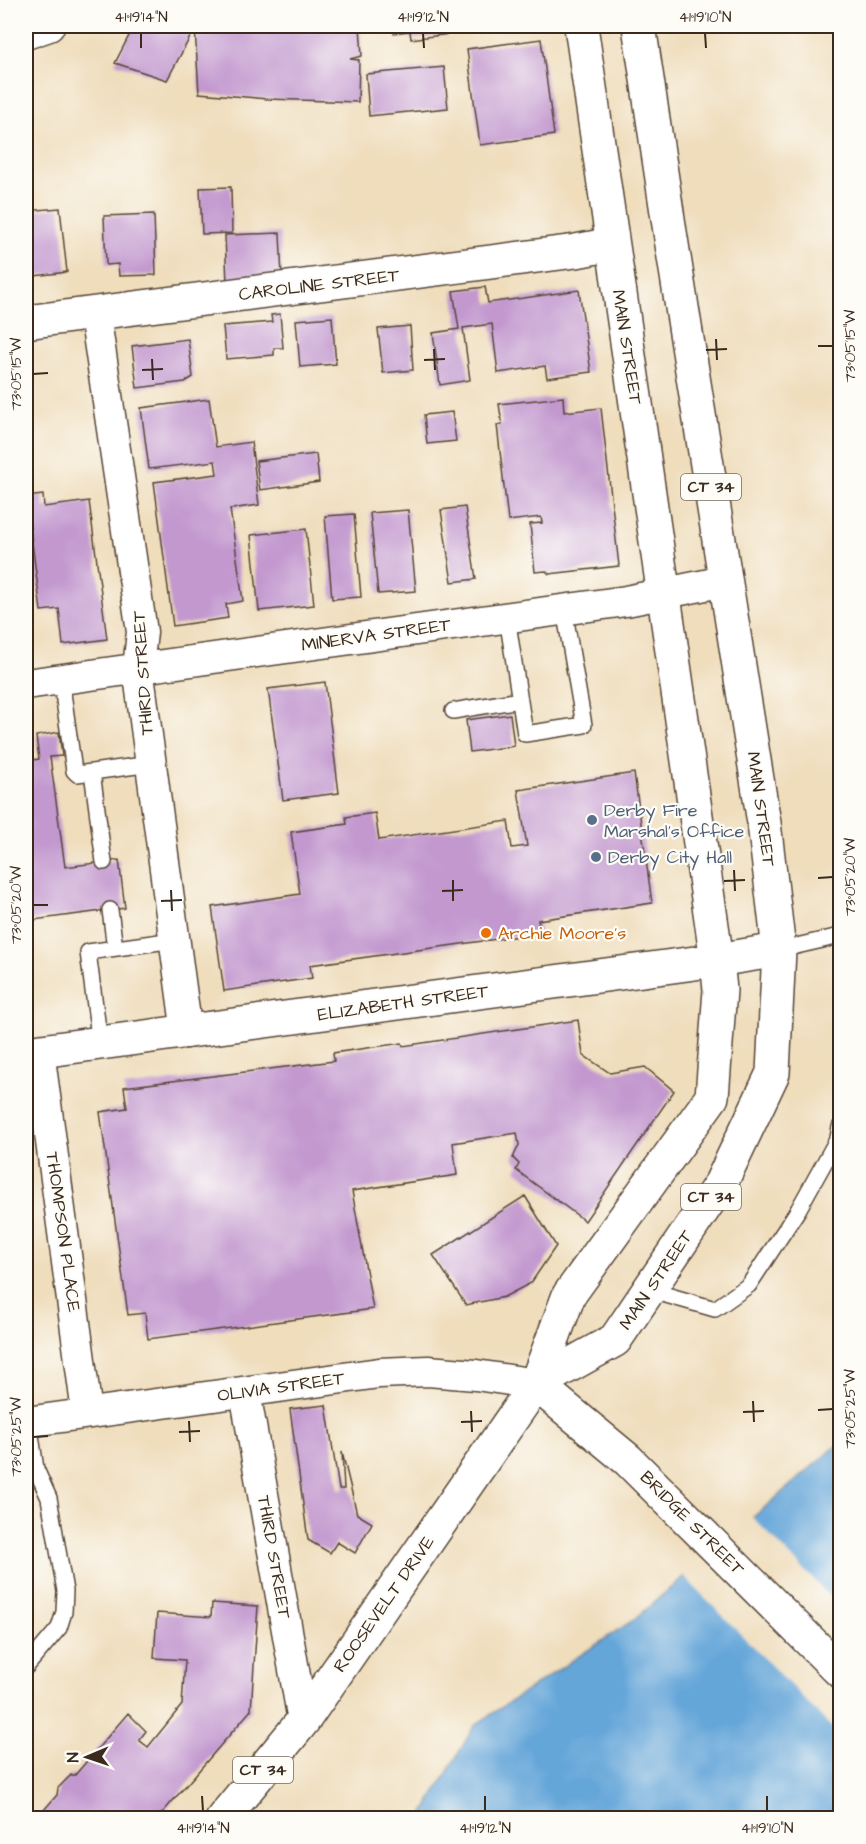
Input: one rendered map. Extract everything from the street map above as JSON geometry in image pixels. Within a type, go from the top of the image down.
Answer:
[{"type":"main road","name":"MAIN STREET","points":[[536,1384],[569,1295],[712,1097],[720,990],[581,26]]},
{"type":"main road","name":"MAIN STREET","points":[[536,1384],[615,1340],[721,1183],[773,1073],[780,950],[764,823],[639,26]]},
{"type":"main road","name":"CAROLINE STREET","points":[[26,322],[576,251],[612,244]]},
{"type":"main road","name":"ELIZABETH STREET","points":[[32,1052],[187,1033],[780,950]]},
{"type":"main road","name":"BRIDGE STREET","points":[[536,1384],[628,1460],[840,1671]]},
{"type":"main road","name":"ROOSEVELT DRIVE","points":[[223,1818],[303,1721],[536,1384]]},
{"type":"street","points":[[26,33],[49,26]]},
{"type":"street","name":"THIRD STREET","points":[[95,314],[142,632],[138,668],[187,1033]]},
{"type":"street","name":"MINERVA STREET","points":[[26,684],[564,609],[664,593],[725,580]]},
{"type":"street","name":"THOMPSON PLACE","points":[[32,1052],[87,1413]]},
{"type":"street","name":"OLIVIA STREET","points":[[27,1422],[379,1373],[428,1371],[536,1384]]},
{"type":"street","name":"THIRD STREET","points":[[245,1392],[303,1721]]},
{"type":"lane","points":[[507,617],[525,734],[584,725],[564,609]]},
{"type":"lane","points":[[61,679],[74,771],[77,774],[151,765]]},
{"type":"lane","points":[[453,711],[520,700]]},
{"type":"lane","points":[[92,772],[104,862]]},
{"type":"lane","points":[[110,910],[115,948]]},
{"type":"lane","points":[[780,950],[840,936]]},
{"type":"lane","points":[[100,1044],[88,952],[174,940]]},
{"type":"lane","points":[[649,1290],[715,1309],[748,1285],[798,1210],[838,1137],[840,1127]]},
{"type":"lane","points":[[26,1667],[59,1628],[64,1612],[65,1591],[49,1498],[36,1469],[27,1422]]},
{"type":"water","points":[[840,1443],[840,1818],[421,1818],[475,1725],[632,1621]]},
{"type":"pier","points":[[751,1516],[840,1607],[840,1736],[682,1574]]},
{"type":"building","points":[[150,26],[360,26],[362,56],[350,59],[359,60],[358,102],[268,99],[199,93],[195,28],[167,80],[115,63],[133,28]]},
{"type":"building","points":[[393,26],[449,26],[449,34],[411,39],[410,31],[394,33]]},
{"type":"building","points":[[541,39],[554,135],[480,145],[467,49]]},
{"type":"building","points":[[444,67],[448,108],[369,116],[366,74]]},
{"type":"building","points":[[231,187],[232,233],[202,234],[200,188]]},
{"type":"building","points":[[60,208],[67,272],[26,277],[26,211]]},
{"type":"building","points":[[154,214],[156,275],[119,276],[118,264],[106,265],[104,216]]},
{"type":"building","points":[[280,233],[282,278],[227,283],[225,235]]},
{"type":"building","points":[[485,287],[488,303],[579,290],[591,372],[547,378],[545,366],[498,373],[492,324],[463,328],[470,380],[440,385],[433,333],[459,329],[453,291]]},
{"type":"building","points":[[280,314],[283,348],[274,348],[274,355],[226,359],[223,326],[272,322],[271,315]]},
{"type":"building","points":[[332,317],[336,364],[300,367],[296,320]]},
{"type":"building","points":[[410,326],[413,370],[383,373],[378,329]]},
{"type":"building","points":[[188,339],[193,377],[185,382],[137,388],[132,346]]},
{"type":"building","points":[[563,397],[564,412],[601,408],[619,566],[549,574],[546,571],[535,572],[530,524],[542,523],[541,517],[508,521],[497,425],[502,424],[499,404]]},
{"type":"building","points":[[209,399],[216,447],[251,442],[259,505],[230,509],[243,601],[226,604],[228,618],[173,626],[154,482],[217,474],[215,461],[149,469],[141,408]]},
{"type":"building","points":[[452,412],[456,441],[427,444],[424,415]]},
{"type":"building","points":[[316,454],[319,482],[260,490],[256,461]]},
{"type":"building","points":[[43,495],[44,507],[89,501],[107,639],[63,645],[59,609],[41,611],[29,520],[26,521],[26,497]]},
{"type":"building","points":[[465,507],[476,579],[452,582],[441,510]]},
{"type":"building","points":[[408,510],[416,591],[378,594],[370,513]]},
{"type":"building","points":[[354,514],[361,597],[332,599],[325,516]]},
{"type":"building","points":[[306,529],[314,605],[259,611],[251,535]]},
{"type":"building","points":[[325,682],[339,793],[283,800],[268,689]]},
{"type":"building","points":[[510,714],[514,746],[470,752],[466,720]]},
{"type":"building","points":[[59,732],[62,756],[50,757],[65,867],[119,860],[125,908],[26,921],[26,761],[39,759],[36,736]]},
{"type":"building","points":[[634,773],[652,903],[538,920],[540,933],[310,965],[312,978],[224,991],[212,907],[300,894],[291,832],[347,824],[346,817],[375,813],[379,840],[508,821],[512,848],[527,846],[518,790]]},
{"type":"building","points":[[578,1020],[583,1055],[610,1073],[645,1067],[674,1091],[585,1221],[516,1170],[519,1164],[513,1158],[519,1145],[517,1133],[453,1143],[457,1175],[352,1191],[373,1309],[148,1339],[145,1313],[128,1315],[100,1112],[127,1108],[124,1087],[334,1061],[333,1053],[402,1043],[403,1046]]},
{"type":"building","points":[[525,1196],[556,1246],[531,1283],[504,1297],[466,1305],[433,1255]]},
{"type":"building","points":[[326,1405],[339,1489],[344,1489],[342,1452],[357,1514],[372,1523],[355,1553],[337,1542],[330,1553],[308,1540],[290,1409]]},
{"type":"building","points":[[26,1491],[34,1553],[26,1554]]},
{"type":"building","points":[[212,1603],[258,1606],[251,1710],[158,1818],[37,1818],[57,1795],[58,1788],[71,1775],[75,1775],[128,1713],[146,1731],[139,1740],[148,1747],[182,1705],[185,1660],[154,1658],[157,1613],[211,1617]]},
{"type":"place","name":"Derby Fire Marshal's Office","points":[[592,820]]},
{"type":"place","name":"Derby City Hall","points":[[596,857]]},
{"type":"place","name":"Archie Moore's","points":[[486,933]]}]
